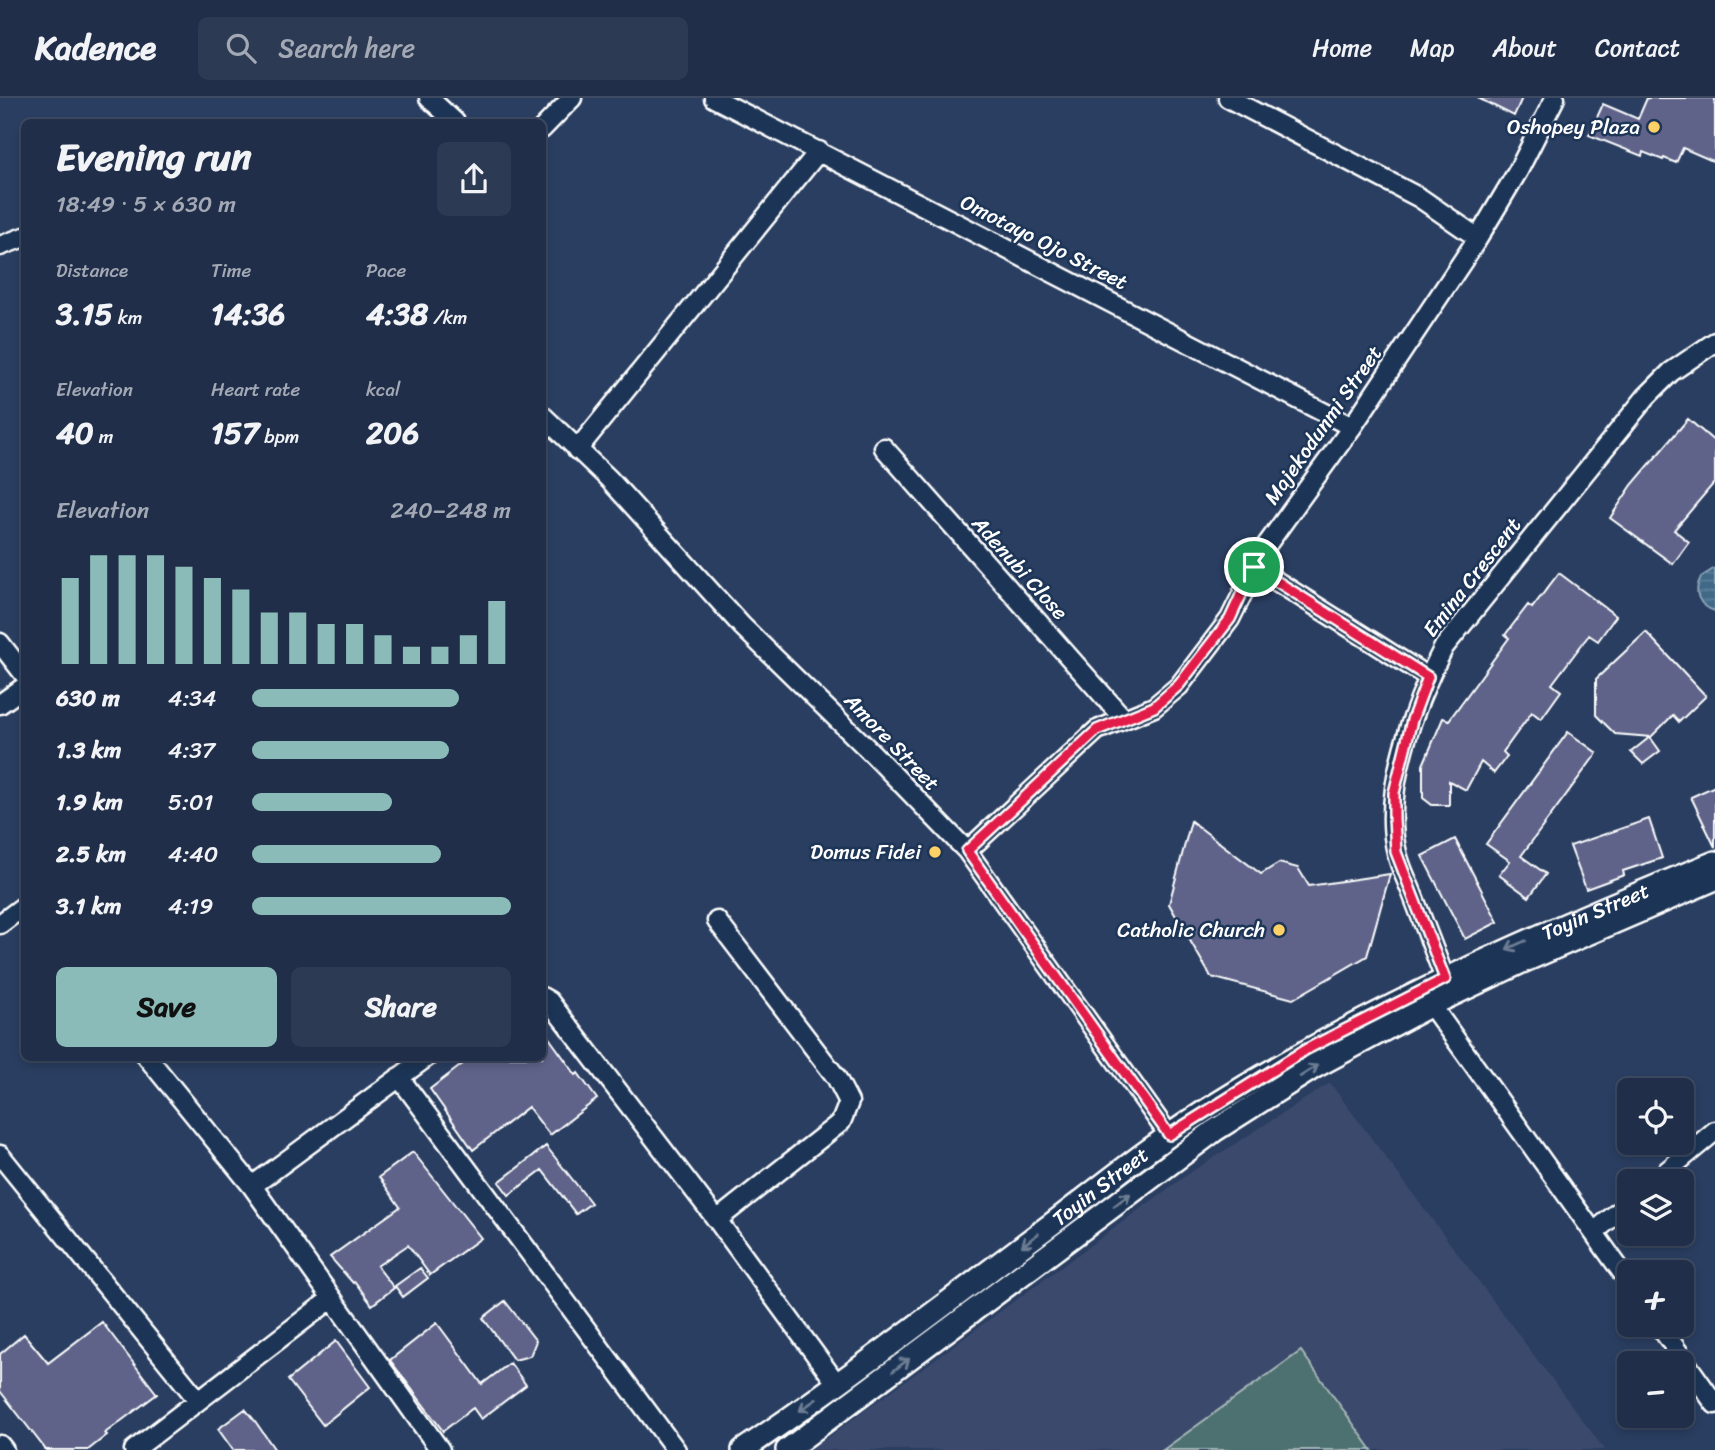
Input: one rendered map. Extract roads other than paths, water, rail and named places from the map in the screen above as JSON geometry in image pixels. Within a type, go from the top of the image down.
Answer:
[{"type":"street","points":[[429,98],[452,119]]},
{"type":"street","points":[[546,125],[572,98]]},
{"type":"street","name":"Omotayo Ojo Street","points":[[714,98],[1352,427]]},
{"type":"street","points":[[1228,98],[1420,198],[1478,237]]},
{"type":"street","name":"Majekodunmi Street","points":[[967,851],[1097,730],[1154,707],[1179,685],[1230,619],[1266,546],[1352,427],[1478,237],[1518,171],[1555,98]]},
{"type":"street","points":[[577,450],[819,150]]},
{"type":"street","points":[[0,246],[21,238]]},
{"type":"street","name":"Emina Crescent","points":[[1445,979],[1396,852],[1394,818],[1394,793],[1412,720],[1428,677],[1444,648],[1646,397],[1671,372],[1715,342]]},
{"type":"street","name":"Amore Street","points":[[546,419],[608,478],[742,626],[873,754],[967,851],[1169,1135]]},
{"type":"street","name":"Adenubi Close","points":[[884,449],[1123,718]]},
{"type":"street","points":[[1254,567],[1428,677]]},
{"type":"street","points":[[0,643],[21,670]]},
{"type":"street","points":[[0,704],[21,689]]},
{"type":"street","name":"Toyin Street","points":[[743,1450],[837,1384],[1169,1135],[1305,1050],[1445,979],[1589,913],[1715,862]]},
{"type":"street","name":"Toyin Street","points":[[787,1450],[1214,1131],[1315,1067],[1431,1006],[1595,929],[1715,879]]},
{"type":"street","points":[[0,924],[21,908]]},
{"type":"street","points":[[717,921],[836,1077],[849,1102],[841,1122],[717,1220]]},
{"type":"street","points":[[546,999],[717,1220],[837,1384]]},
{"type":"street","points":[[1431,1006],[1617,1265]]},
{"type":"street","points":[[150,1061],[251,1186],[440,1450]]},
{"type":"street","points":[[251,1186],[421,1061]]},
{"type":"street","points":[[399,1077],[676,1450]]},
{"type":"street","points":[[1669,1169],[1715,1131]]},
{"type":"street","points":[[0,1155],[198,1400]]},
{"type":"street","points":[[1594,1233],[1617,1213]]},
{"type":"street","points":[[134,1450],[331,1299]]},
{"type":"street","points":[[1668,1337],[1715,1404]]},
{"type":"street","points":[[0,1446],[4,1450]]},
{"type":"place","name":"Oshopey Plaza","points":[[1654,127]]},
{"type":"place","name":"Domus Fidei","points":[[935,852]]},
{"type":"place","name":"Catholic Church","points":[[1279,930]]}]
